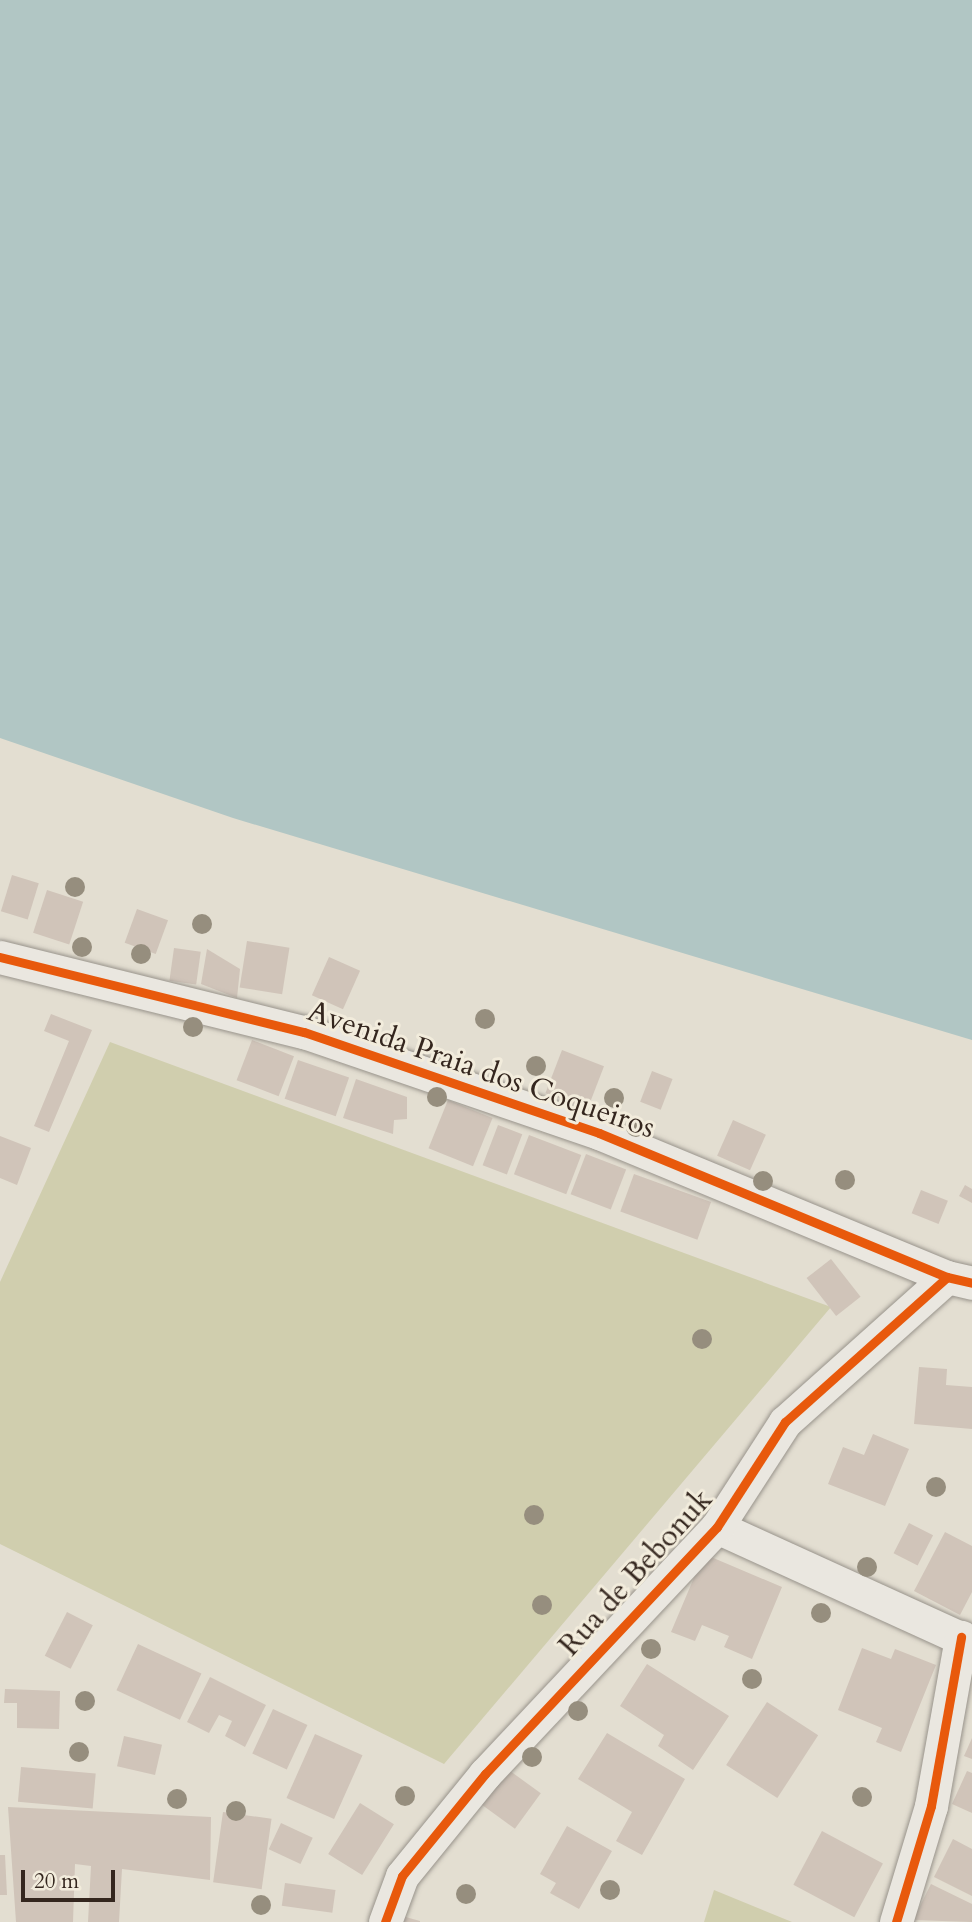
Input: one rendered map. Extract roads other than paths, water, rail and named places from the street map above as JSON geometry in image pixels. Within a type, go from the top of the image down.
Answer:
[{"type":"street","name":"Avenida Praia dos Coqueiros","points":[[0,957],[304,1032],[598,1133],[960,1280]]},
{"type":"street","name":"Rua de Bebonuk","points":[[385,1922],[402,1877],[485,1774],[717,1528],[785,1422],[960,1280]]},
{"type":"street","points":[[717,1528],[967,1640],[931,1806],[896,1922]]}]
